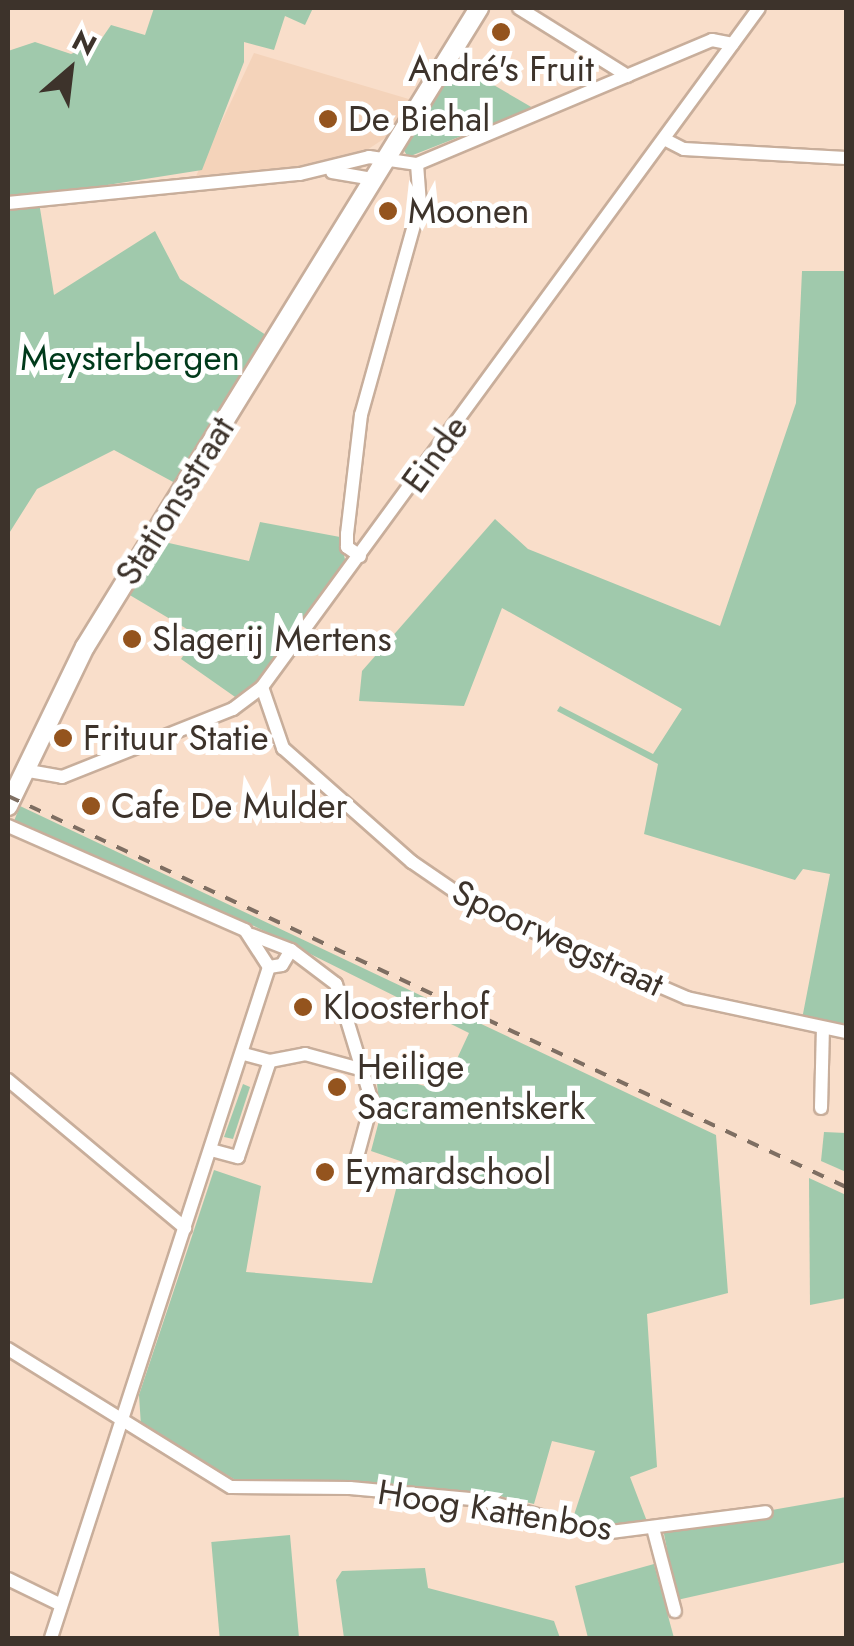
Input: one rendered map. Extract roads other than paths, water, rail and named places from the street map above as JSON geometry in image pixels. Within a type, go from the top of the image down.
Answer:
[{"type":"main road","name":"Stationsstraat","points":[[10,802],[85,647],[479,8]]},
{"type":"street","points":[[520,8],[628,76]]},
{"type":"street","name":"Einde","points":[[23,770],[62,777],[232,709],[262,688],[759,8]]},
{"type":"street","points":[[8,203],[320,172],[388,155],[416,164],[712,40],[732,44]]},
{"type":"street","points":[[664,139],[684,149],[846,158]]},
{"type":"street","points":[[360,556],[347,547],[347,534],[361,415],[420,204],[416,164]]},
{"type":"street","points":[[320,172],[373,179]]},
{"type":"street","name":"Spoorwegstraat","points":[[262,688],[283,748],[412,862],[468,901],[687,998],[846,1032]]},
{"type":"street","points":[[8,826],[291,950],[336,984],[368,1071],[372,1102],[353,1172]]},
{"type":"street","points":[[51,1638],[269,967],[250,934]]},
{"type":"street","points":[[269,967],[282,965],[291,950]]},
{"type":"street","points":[[821,1108],[824,1028]]},
{"type":"street","points":[[243,1054],[270,1061],[313,1055],[368,1071]]},
{"type":"street","points":[[212,1150],[238,1157],[270,1061]]},
{"type":"street","points":[[8,1080],[185,1228]]},
{"type":"street","name":"Hoog Kattenbos","points":[[8,1349],[120,1422],[238,1489],[369,1489],[501,1503],[603,1532],[766,1512]]},
{"type":"street","points":[[653,1528],[675,1610]]},
{"type":"street","points":[[8,1579],[61,1605]]},
{"type":"railway","points":[[8,796],[846,1187]]},
{"type":"place","name":"André's Fruit","points":[[501,32]]},
{"type":"place","name":"De Biehal","points":[[328,119]]},
{"type":"place","name":"Moonen","points":[[388,211]]},
{"type":"place","name":"Slagerij Mertens","points":[[132,639]]},
{"type":"place","name":"Frituur Statie","points":[[63,738]]},
{"type":"place","name":"Cafe De Mulder","points":[[91,806]]},
{"type":"place","name":"Kloosterhof","points":[[303,1007]]},
{"type":"place","name":"Heilige Sacramentskerk","points":[[337,1087]]},
{"type":"place","name":"Eymardschool","points":[[325,1172]]},
{"type":"park label","name":"Meysterbergen","points":[[130,358]]}]
